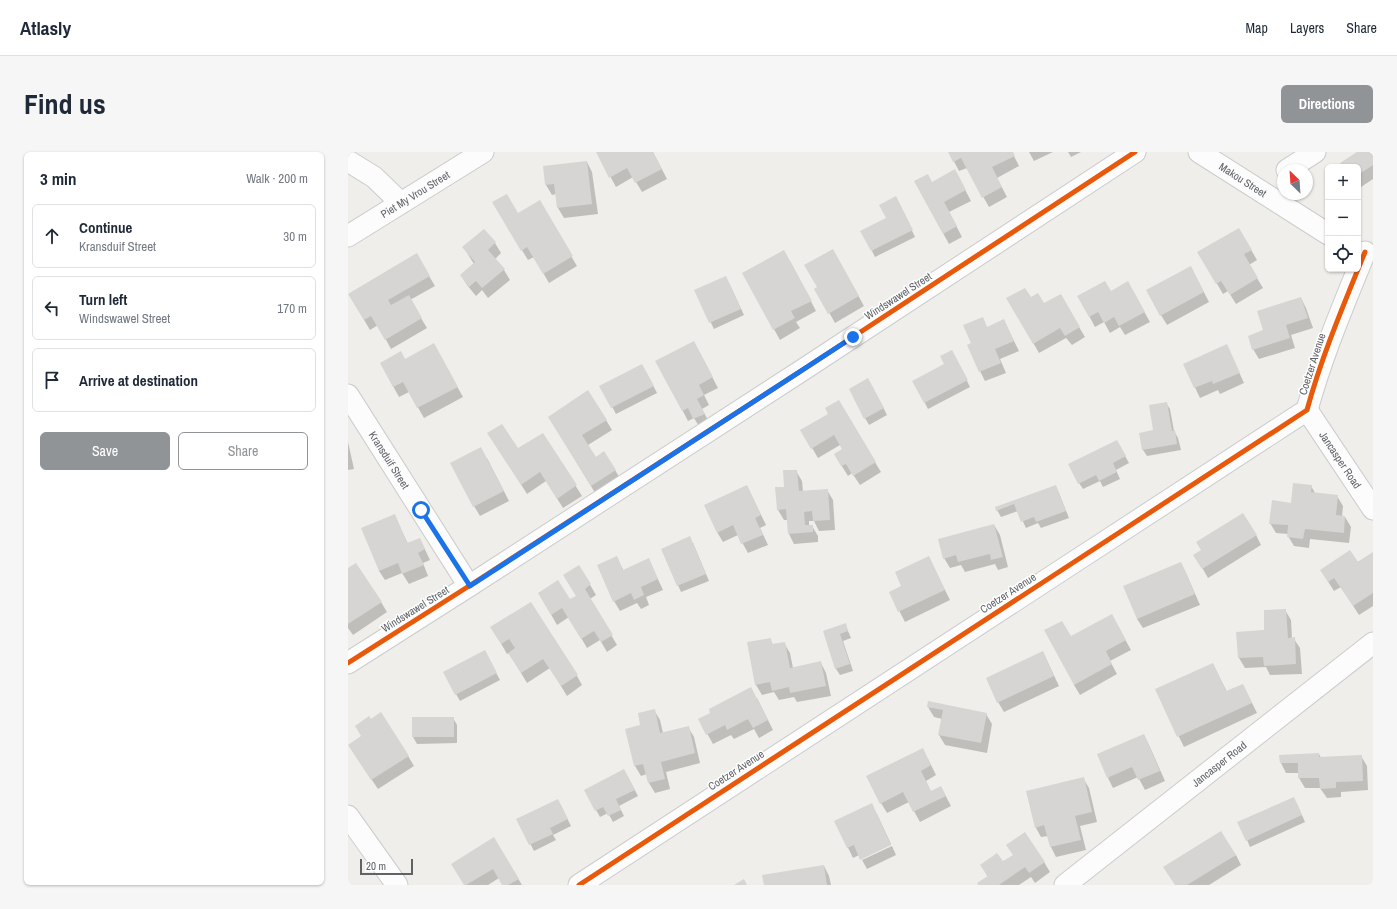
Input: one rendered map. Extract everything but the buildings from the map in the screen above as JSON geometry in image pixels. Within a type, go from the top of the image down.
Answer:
[{"type":"street","name":"Piet My Vrou Street","points":[[348,236],[483,152]]},
{"type":"street","name":"Windswawel Street","points":[[348,663],[470,586],[1135,152]]},
{"type":"street","name":"Makou Street","points":[[1198,152],[1325,232]]},
{"type":"street","points":[[1296,164],[1315,152]]},
{"type":"street","points":[[348,161],[374,177],[401,203]]},
{"type":"street","points":[[1257,189],[1277,176]]},
{"type":"street","name":"Coetzer Avenue","points":[[579,885],[1307,410],[1328,344],[1365,252]]},
{"type":"street","name":"Kransduif Street","points":[[348,395],[470,586]]},
{"type":"street","name":"Jancasper Road","points":[[1307,410],[1373,509]]},
{"type":"street","name":"Jancasper Road","points":[[1065,885],[1373,643]]},
{"type":"street","points":[[348,816],[397,885]]},
{"type":"cycle path","points":[[348,663],[801,371],[1135,152]]},
{"type":"cycle path","points":[[579,885],[1307,410],[1326,350],[1365,252]]},
{"type":"route","points":[[421,510],[470,586],[853,337]]}]
